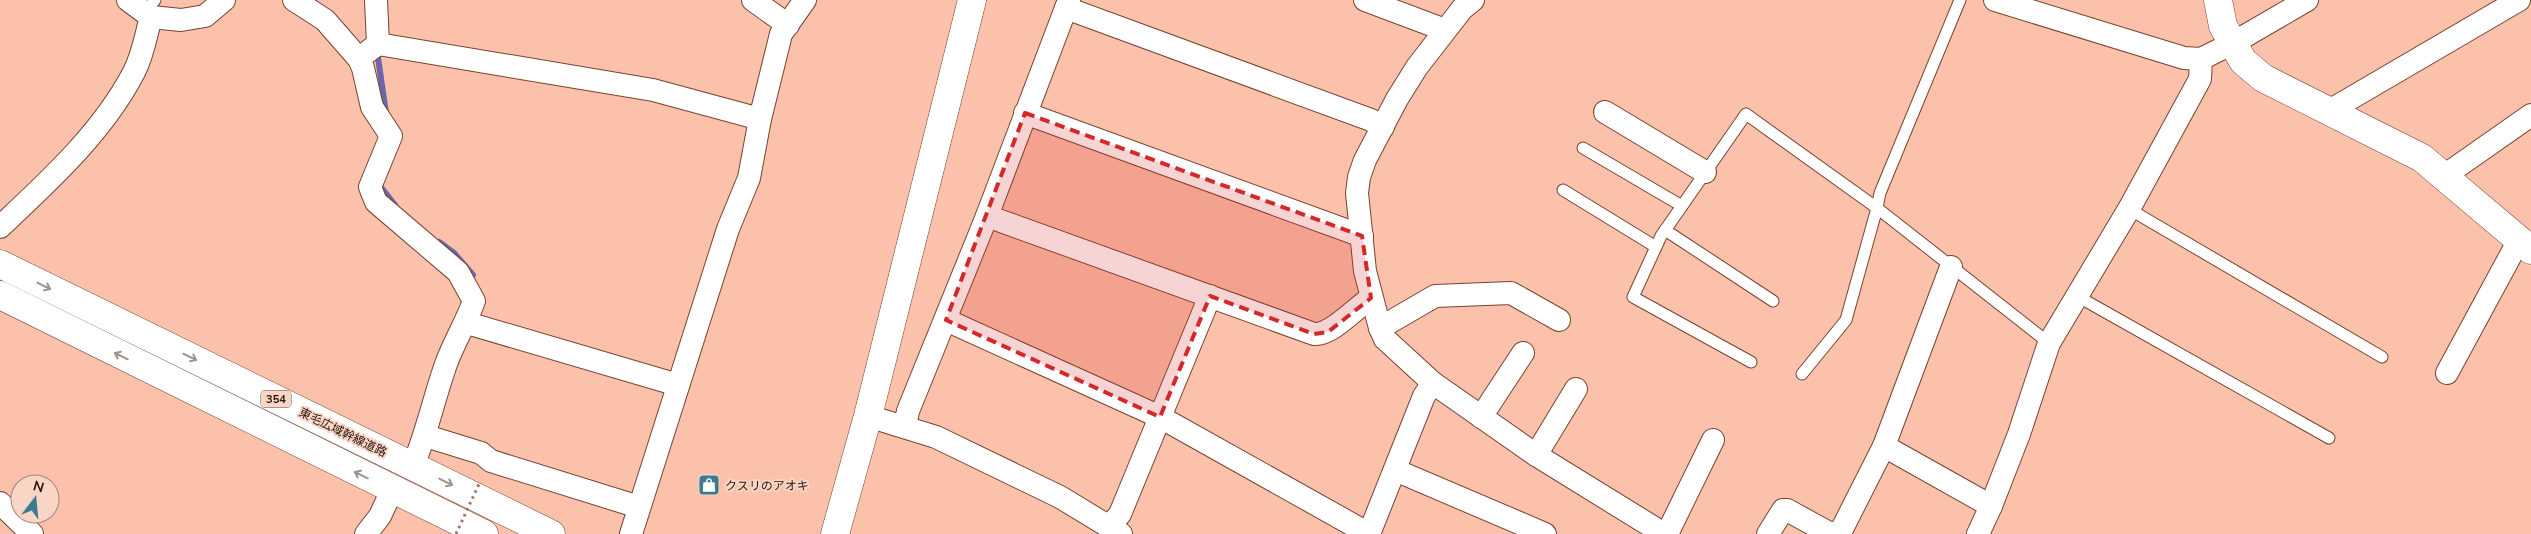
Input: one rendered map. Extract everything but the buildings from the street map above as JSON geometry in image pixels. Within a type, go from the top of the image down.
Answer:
[{"type":"main road","points":[[835,534],[868,416],[972,0]]},
{"type":"main road","points":[[2218,0],[2223,26],[2243,61],[2263,78],[2422,158],[2525,245]]},
{"type":"main road","name":"東毛広域幹線道路","points":[[0,264],[551,534]]},
{"type":"main road","name":"354","points":[[0,295],[484,534]]},
{"type":"street","points":[[0,227],[42,187],[91,133],[125,88],[135,70],[145,8],[180,20],[205,16],[224,0]]},
{"type":"street","points":[[294,0],[325,20],[358,60],[363,68],[372,107],[391,136],[370,187],[376,202],[394,220],[458,272],[474,301],[467,323],[447,361],[426,436],[413,466]]},
{"type":"street","points":[[376,0],[378,44]]},
{"type":"street","points":[[753,0],[788,25]]},
{"type":"street","points":[[631,534],[728,229],[749,178],[760,119],[782,34],[805,0]]},
{"type":"street","points":[[1365,0],[1445,30]]},
{"type":"street","points":[[1473,0],[1445,30],[1417,68],[1365,160],[1359,177],[1357,193],[1365,271],[1370,298],[1384,339],[1433,383],[1481,417],[1536,455],[1665,534],[1713,440]]},
{"type":"street","points":[[1995,0],[2184,58],[2201,58],[2233,43],[2307,0]]},
{"type":"street","points":[[2329,111],[2519,0]]},
{"type":"street","points":[[904,426],[908,411],[987,216],[1068,4],[1371,120],[1383,127]]},
{"type":"street","points":[[358,60],[378,44],[653,90],[760,119]]},
{"type":"street","points":[[1978,534],[1992,506],[2020,434],[2049,343],[2129,209],[2200,79],[2201,58]]},
{"type":"street","points":[[1606,112],[1705,172]]},
{"type":"street","points":[[1025,113],[1362,236]]},
{"type":"street","points":[[2444,176],[2531,115]]},
{"type":"street","points":[[987,216],[1285,324],[1322,335],[1370,298]]},
{"type":"street","points":[[2447,373],[2525,245]]},
{"type":"street","points":[[1768,534],[1783,510],[1787,510],[1829,533],[1836,533],[1842,529],[1884,446],[1951,266]]},
{"type":"street","points":[[1380,328],[1435,296],[1511,293],[1560,320]]},
{"type":"street","points":[[868,416],[936,437],[1060,496],[1115,531],[1120,514],[1210,296]]},
{"type":"street","points":[[946,320],[1160,417],[1369,534],[1424,396],[1433,383]]},
{"type":"street","points":[[467,323],[678,385]]},
{"type":"street","points":[[1481,417],[1523,353]]},
{"type":"street","points":[[1536,455],[1576,388]]},
{"type":"street","points":[[426,436],[481,453],[491,462],[639,507]]},
{"type":"street","points":[[1884,446],[1992,506]]},
{"type":"street","points":[[1395,470],[1544,534]]},
{"type":"street","points":[[366,534],[380,516],[392,490]]},
{"type":"street","points":[[0,503],[32,534]]},
{"type":"lane","points":[[1802,374],[1846,320],[1880,193],[1960,0]]},
{"type":"lane","points":[[1751,362],[1634,297],[1665,230],[1746,114],[1877,208],[2049,343]]},
{"type":"lane","points":[[1583,148],[1682,206]]},
{"type":"lane","points":[[1562,190],[1656,247]]},
{"type":"lane","points":[[2129,209],[2382,357]]},
{"type":"lane","points":[[1665,230],[1773,301]]},
{"type":"lane","points":[[2077,296],[2329,438]]},
{"type":"path","points":[[456,534],[480,484]]},
{"type":"highlighted area","points":[[1025,113],[1362,236],[1371,298],[1328,332],[1314,334],[1210,296],[1160,417],[946,320]]},
{"type":"waterway","points":[[377,51],[386,113]]},
{"type":"waterway","points":[[381,183],[380,186],[395,205]]},
{"type":"waterway","points":[[439,242],[454,253],[473,275]]},
{"type":"place","name":"クスリのアオキ","points":[[709,485]]}]
